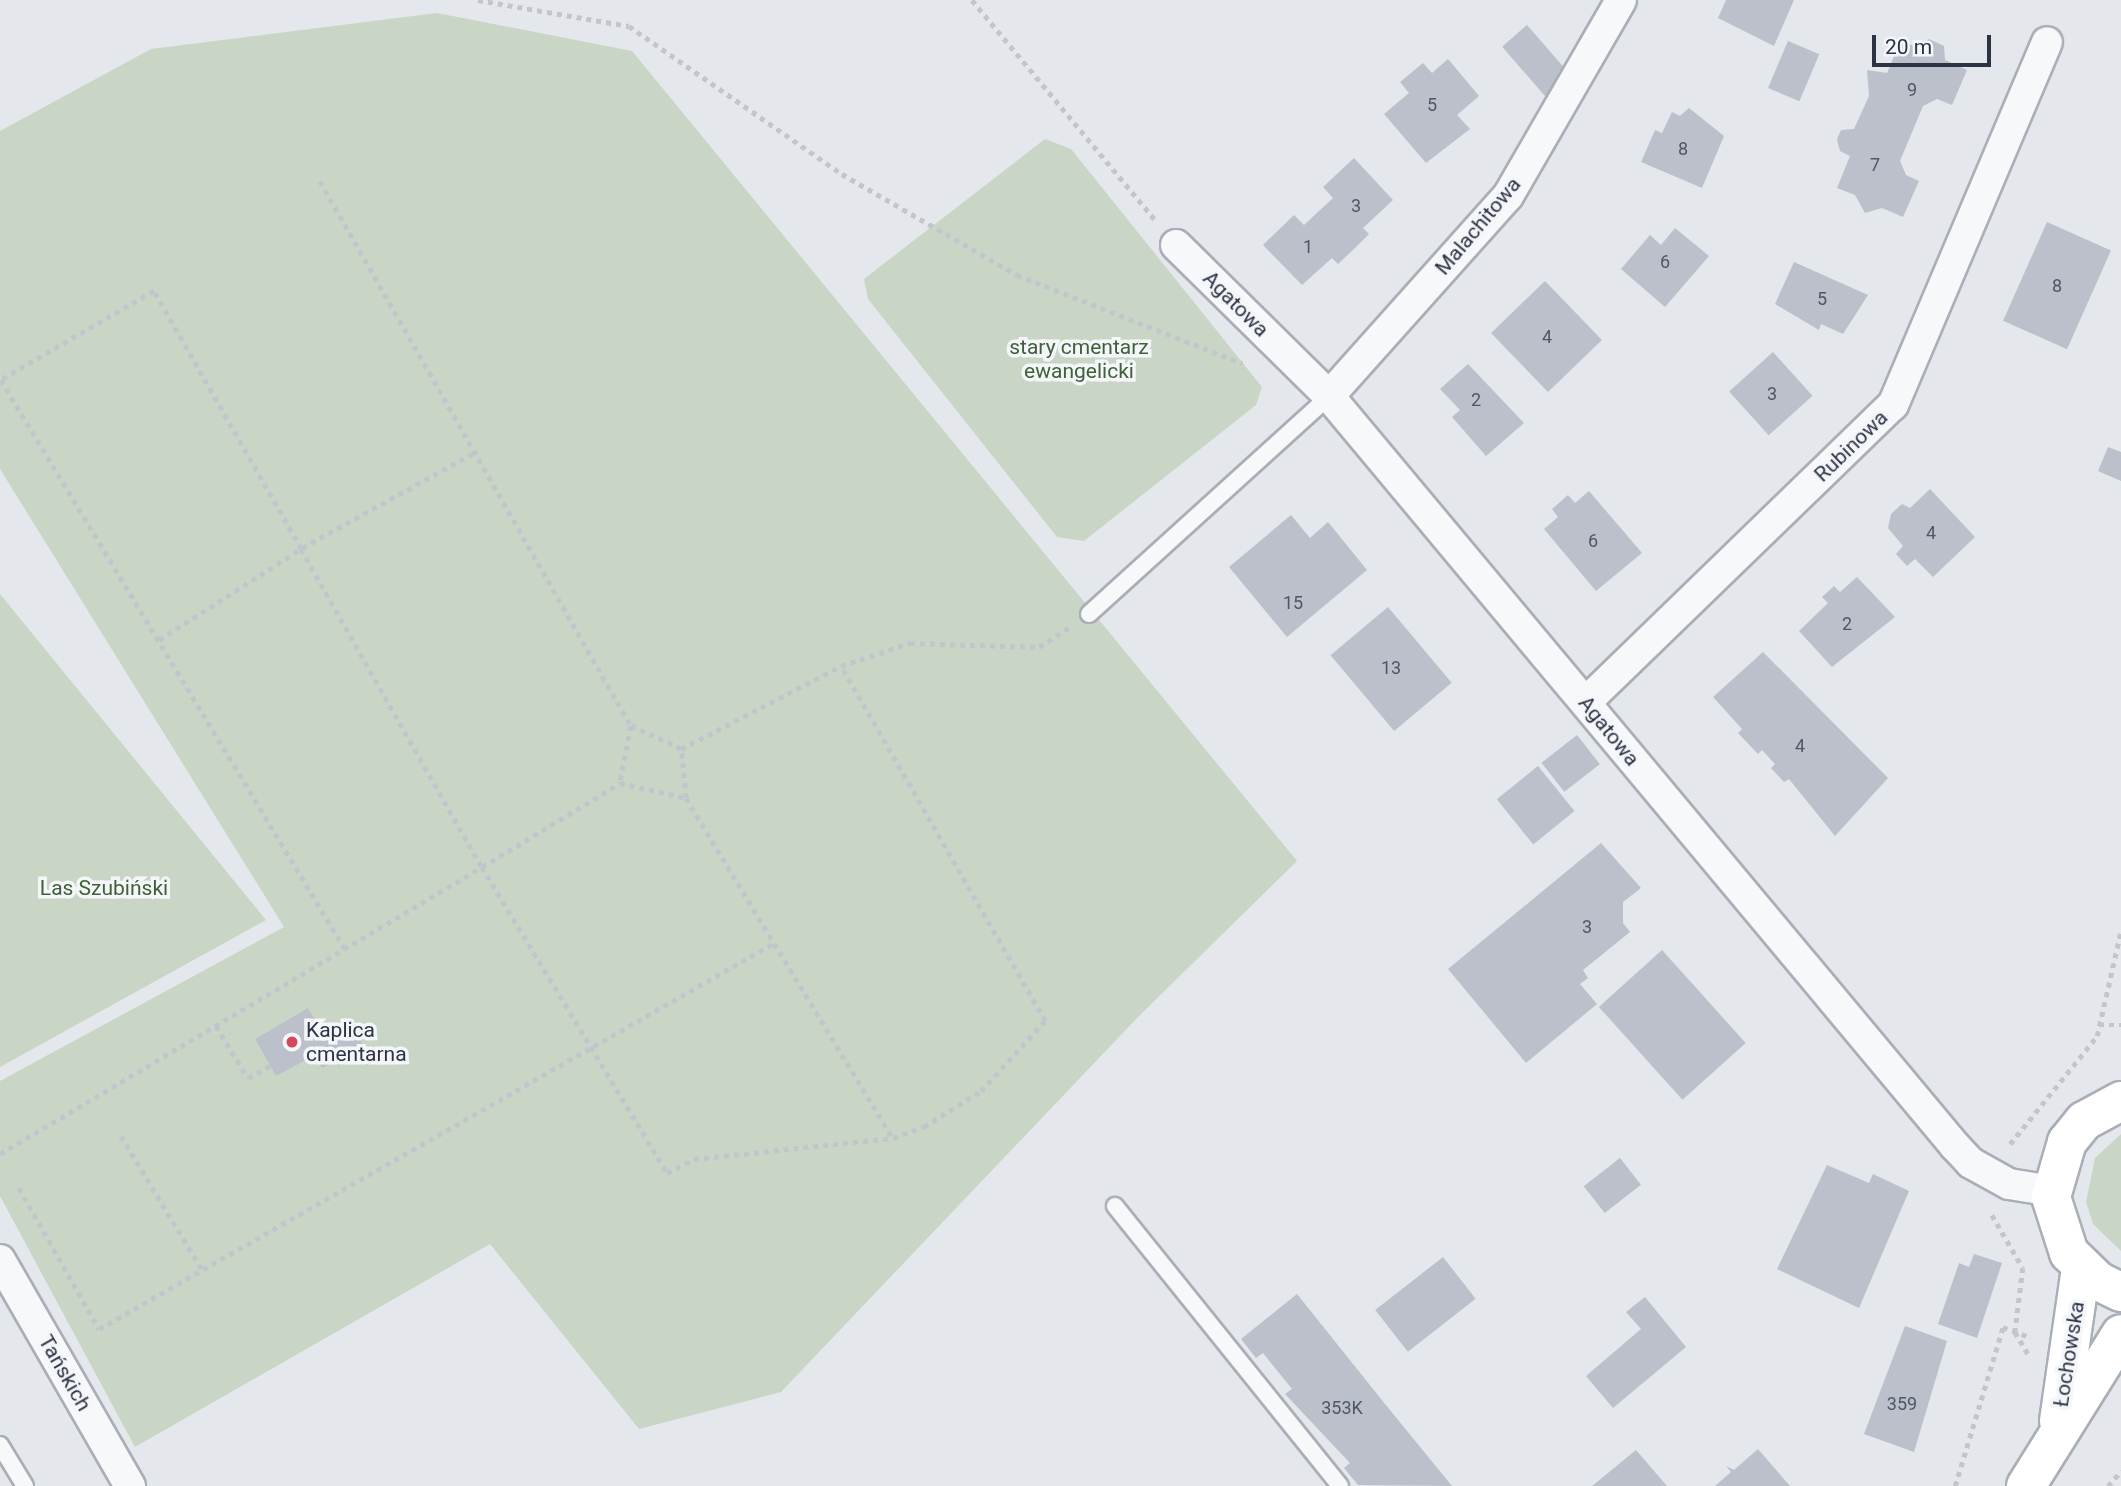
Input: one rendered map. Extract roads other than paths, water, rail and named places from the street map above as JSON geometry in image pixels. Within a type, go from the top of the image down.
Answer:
[{"type":"main road","points":[[2116,1094],[2067,1142],[2052,1191],[2056,1226],[2081,1268],[2121,1292]]},
{"type":"main road","name":"Łochowska","points":[[2056,1440],[2081,1268]]},
{"type":"main road","name":"Łochowska","points":[[2026,1486],[2121,1335]]},
{"type":"street","name":"Malachitowa","points":[[1329,397],[1508,196],[1621,0]]},
{"type":"street","name":"Rubinowa","points":[[1586,702],[1893,405],[2047,42]]},
{"type":"street","name":"Agatowa","points":[[1177,244],[1329,397],[1586,702],[1760,919],[1955,1146],[1987,1172],[2009,1184],[2052,1191]]},
{"type":"street","name":"Tańskich","points":[[0,1260],[130,1486]]},
{"type":"lane","points":[[1089,614],[1329,397]]},
{"type":"lane","points":[[1115,1206],[1340,1486]]},
{"type":"lane","points":[[0,1445],[25,1486]]},
{"type":"place","name":"Kaplica cmentarna","points":[[292,1042]]},
{"type":"park label","name":"stary cmentarz ewangelicki","points":[[1079,359]]},
{"type":"park label","name":"Las Szubiński","points":[[104,888]]}]
